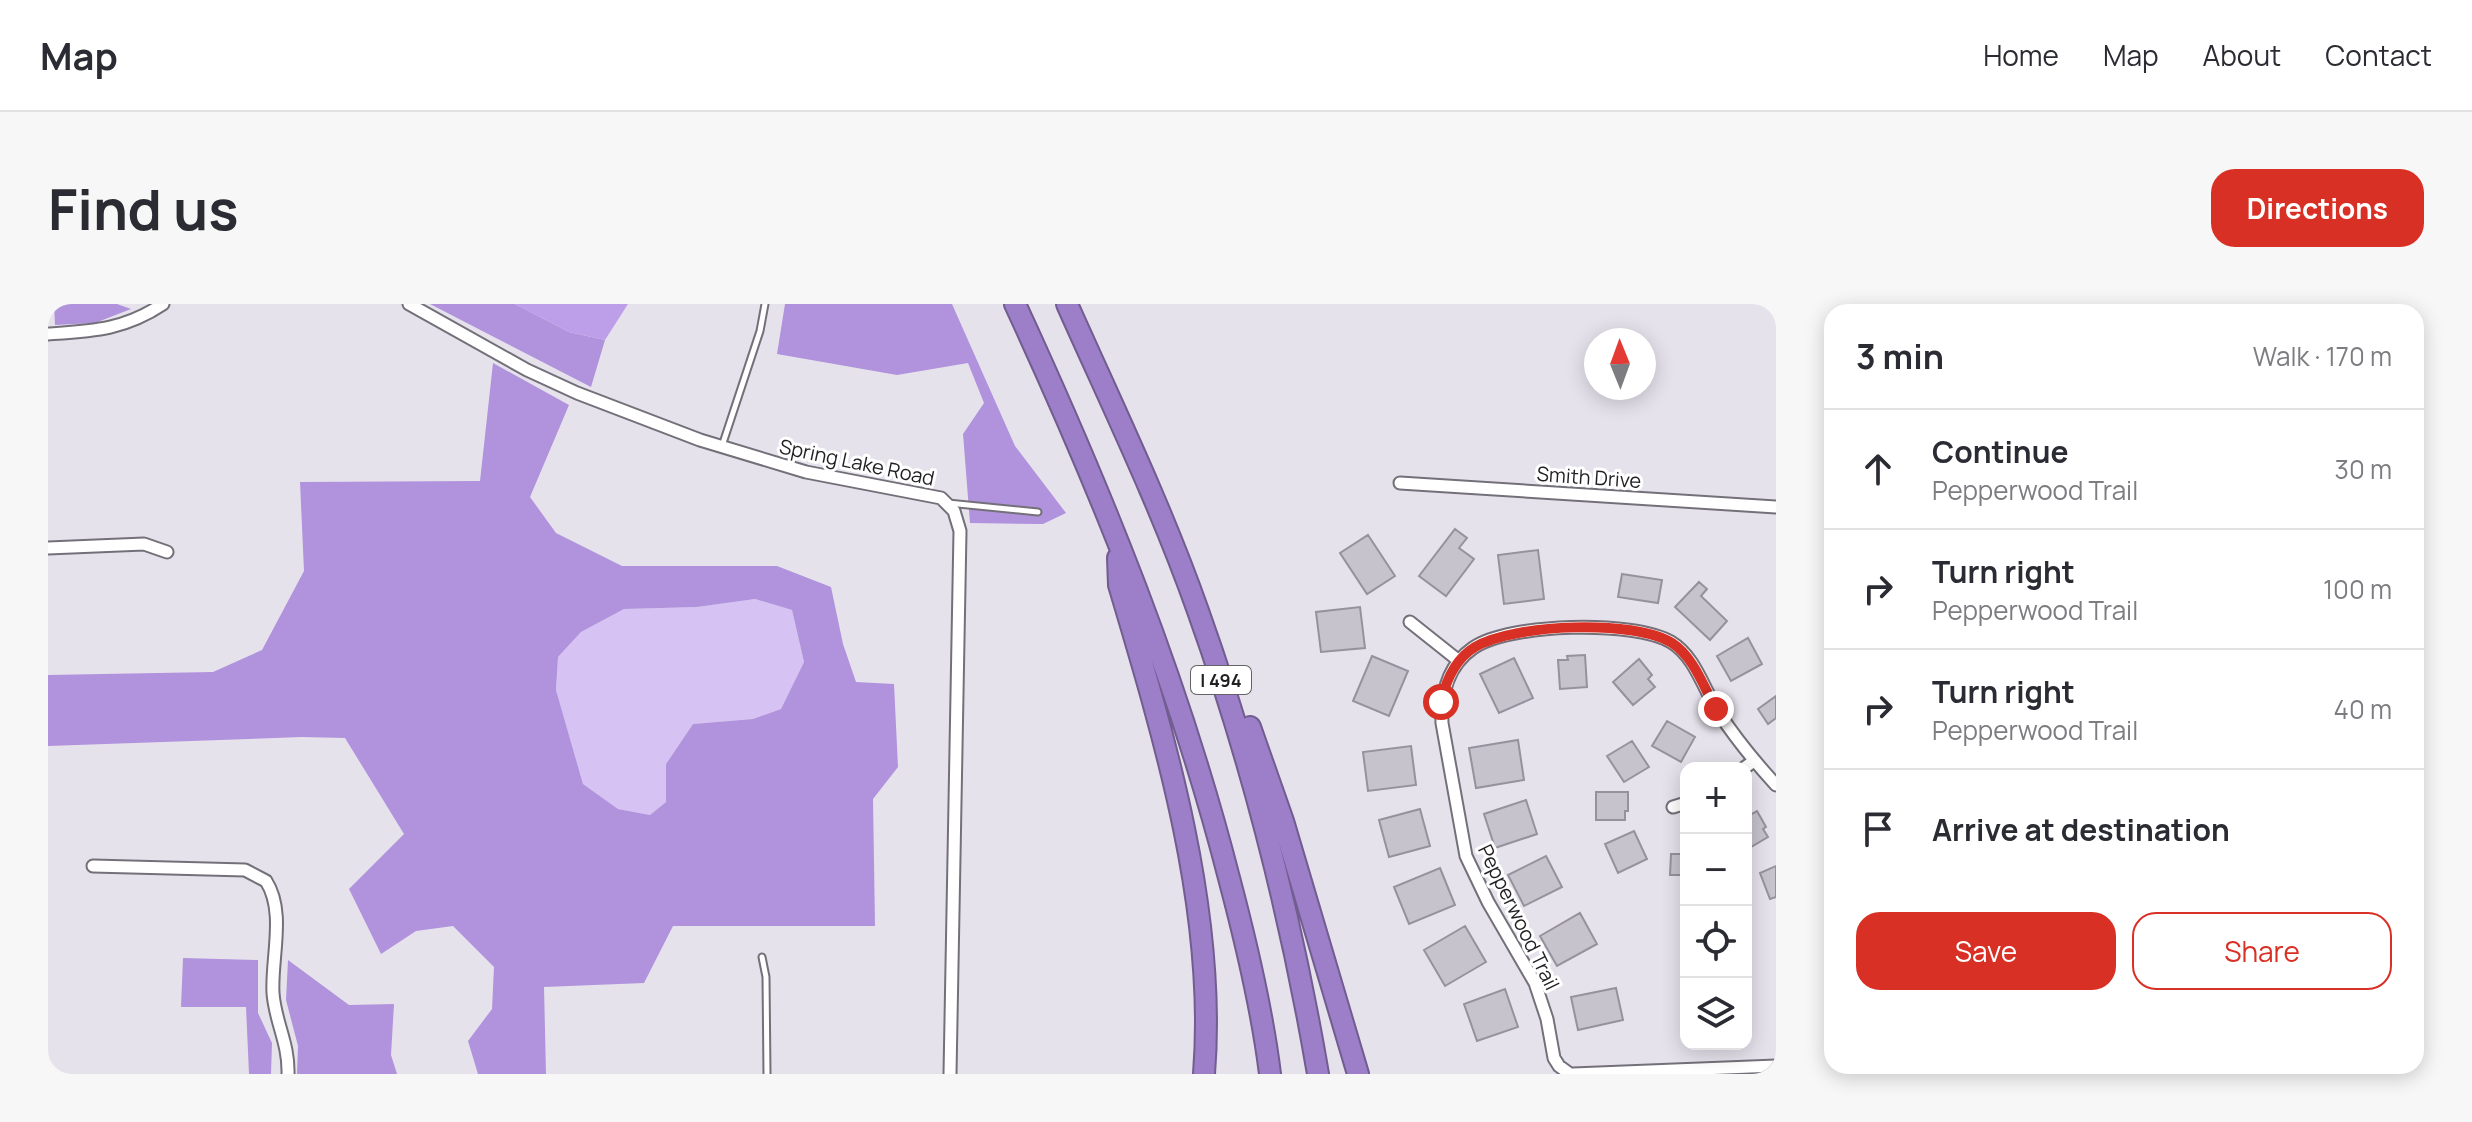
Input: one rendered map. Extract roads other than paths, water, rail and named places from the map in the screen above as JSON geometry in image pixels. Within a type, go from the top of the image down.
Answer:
[{"type":"highway","name":"I 494","points":[[1015,304],[1076,435],[1153,631],[1208,797],[1239,918],[1270,1074]]},
{"type":"highway","name":"I 494","points":[[1067,304],[1134,452],[1201,620],[1238,731],[1298,960],[1318,1074]]},
{"type":"highway","points":[[1118,542],[1119,585],[1171,772],[1195,890],[1204,954],[1204,1074]]},
{"type":"highway","points":[[1201,620],[1242,705],[1273,792],[1358,1074]]},
{"type":"street","points":[[48,334],[106,330],[143,317],[163,304]]},
{"type":"street","name":"Spring Lake Road","points":[[409,304],[527,370],[577,393],[722,447],[806,472],[941,498],[948,503],[960,531],[950,1074]]},
{"type":"street","name":"Smith Drive","points":[[1400,483],[1776,507]]},
{"type":"street","points":[[48,548],[144,544],[167,552]]},
{"type":"street","points":[[1410,622],[1459,661],[1482,643],[1513,634],[1593,627],[1625,629],[1672,643],[1685,654],[1748,762]]},
{"type":"street","name":"Pepperwood Trail","points":[[1459,661],[1446,681],[1441,702],[1466,856],[1488,902],[1535,983],[1559,1070]]},
{"type":"street","points":[[1752,766],[1776,785]]},
{"type":"street","points":[[1673,807],[1680,805]]},
{"type":"street","points":[[93,866],[245,870],[266,881],[275,902],[273,992],[285,1039],[288,1074]]},
{"type":"street","points":[[1559,1070],[1571,1074],[1776,1066]]},
{"type":"lane","points":[[722,447],[760,331],[765,304]]},
{"type":"lane","points":[[948,503],[1038,512]]},
{"type":"lane","points":[[762,957],[766,977],[767,1074]]}]
